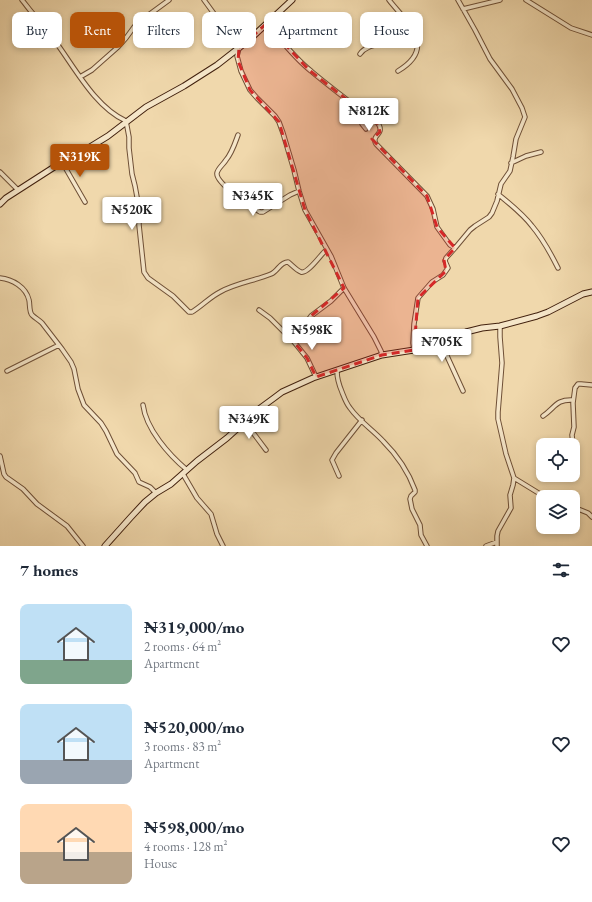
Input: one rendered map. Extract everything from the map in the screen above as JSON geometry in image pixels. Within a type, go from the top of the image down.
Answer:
[{"type":"street","points":[[22,0],[54,39],[93,95],[103,105],[126,121]]},
{"type":"street","points":[[80,77],[92,70],[118,47],[139,22],[169,0]]},
{"type":"street","points":[[204,0],[213,12]]},
{"type":"street","points":[[279,12],[292,0]]},
{"type":"street","points":[[389,0],[399,12]]},
{"type":"street","points":[[414,350],[414,324],[418,298],[432,282],[443,275],[448,268],[445,261],[446,258],[470,230],[490,217],[503,180],[510,170],[516,139],[525,116],[524,111],[512,89],[490,59],[458,0]]},
{"type":"street","points":[[463,9],[500,0]]},
{"type":"street","points":[[526,0],[571,28],[592,35]]},
{"type":"street","points":[[256,33],[264,26]]},
{"type":"street","points":[[0,204],[6,198],[62,162],[108,136],[146,107],[206,72],[239,48]]},
{"type":"street","points":[[239,48],[237,56],[241,71],[250,90],[279,122],[305,210],[327,249],[344,288],[376,341],[382,355]]},
{"type":"street","points":[[288,48],[309,70],[370,116],[378,124],[380,132],[374,138],[374,141],[427,196],[433,209],[437,226],[450,245],[455,248]]},
{"type":"street","points":[[360,54],[366,48]]},
{"type":"street","points":[[398,71],[412,60],[418,48]]},
{"type":"street","points":[[356,106],[362,124],[366,129]]},
{"type":"street","points":[[126,121],[129,137],[128,148],[139,208],[144,272],[148,278],[173,296],[189,312],[192,312],[211,297],[228,288],[272,273],[284,262],[288,262],[299,271],[307,271],[327,249]]},
{"type":"street","points":[[238,135],[226,160],[217,174],[224,185],[260,212],[263,212],[299,191]]},
{"type":"street","points":[[511,163],[526,156],[542,152]]},
{"type":"street","points":[[62,162],[85,202]]},
{"type":"street","points":[[0,172],[18,190]]},
{"type":"street","points":[[498,194],[532,225],[550,252],[558,268]]},
{"type":"street","points":[[0,278],[14,282],[26,292],[32,316],[42,323],[67,356],[74,369],[78,389],[84,405],[101,423],[117,454],[135,473],[139,482],[156,493]]},
{"type":"street","points":[[290,337],[293,338],[298,334],[311,316],[331,302],[344,288]]},
{"type":"street","points":[[106,546],[145,502],[171,484],[282,392],[316,377],[382,355],[414,350],[466,332],[500,326],[537,316],[583,294],[592,292]]},
{"type":"street","points":[[259,310],[290,337],[308,358],[316,377]]},
{"type":"street","points":[[486,546],[497,544],[498,531],[510,511],[510,494],[514,478],[506,454],[498,419],[502,363],[500,326]]},
{"type":"street","points":[[456,336],[448,350],[447,356],[463,391]]},
{"type":"street","points":[[7,371],[59,345]]},
{"type":"street","points":[[337,371],[338,380],[350,409],[387,445],[404,466],[415,490],[410,499],[412,509],[420,525],[421,535],[427,546]]},
{"type":"street","points":[[572,438],[574,426],[573,400],[575,388],[581,384],[592,385]]},
{"type":"street","points":[[543,416],[558,402],[573,400]]},
{"type":"street","points":[[143,405],[144,414],[163,446],[185,472],[197,498],[211,514],[217,534],[223,546]]},
{"type":"street","points":[[339,476],[332,460],[362,420]]},
{"type":"street","points":[[245,422],[266,450]]},
{"type":"street","points":[[0,456],[6,477],[23,489],[38,504],[67,526],[83,546]]},
{"type":"street","points":[[514,478],[536,492]]},
{"type":"street","points":[[580,510],[588,513],[592,517]]},
{"type":"highlighted area","points":[[266,24],[309,70],[378,124],[380,132],[372,139],[427,196],[437,227],[455,248],[444,260],[446,271],[418,298],[414,350],[382,355],[316,377],[307,358],[290,337],[296,338],[311,316],[344,288],[305,210],[279,122],[250,90],[238,61],[239,48]]}]
